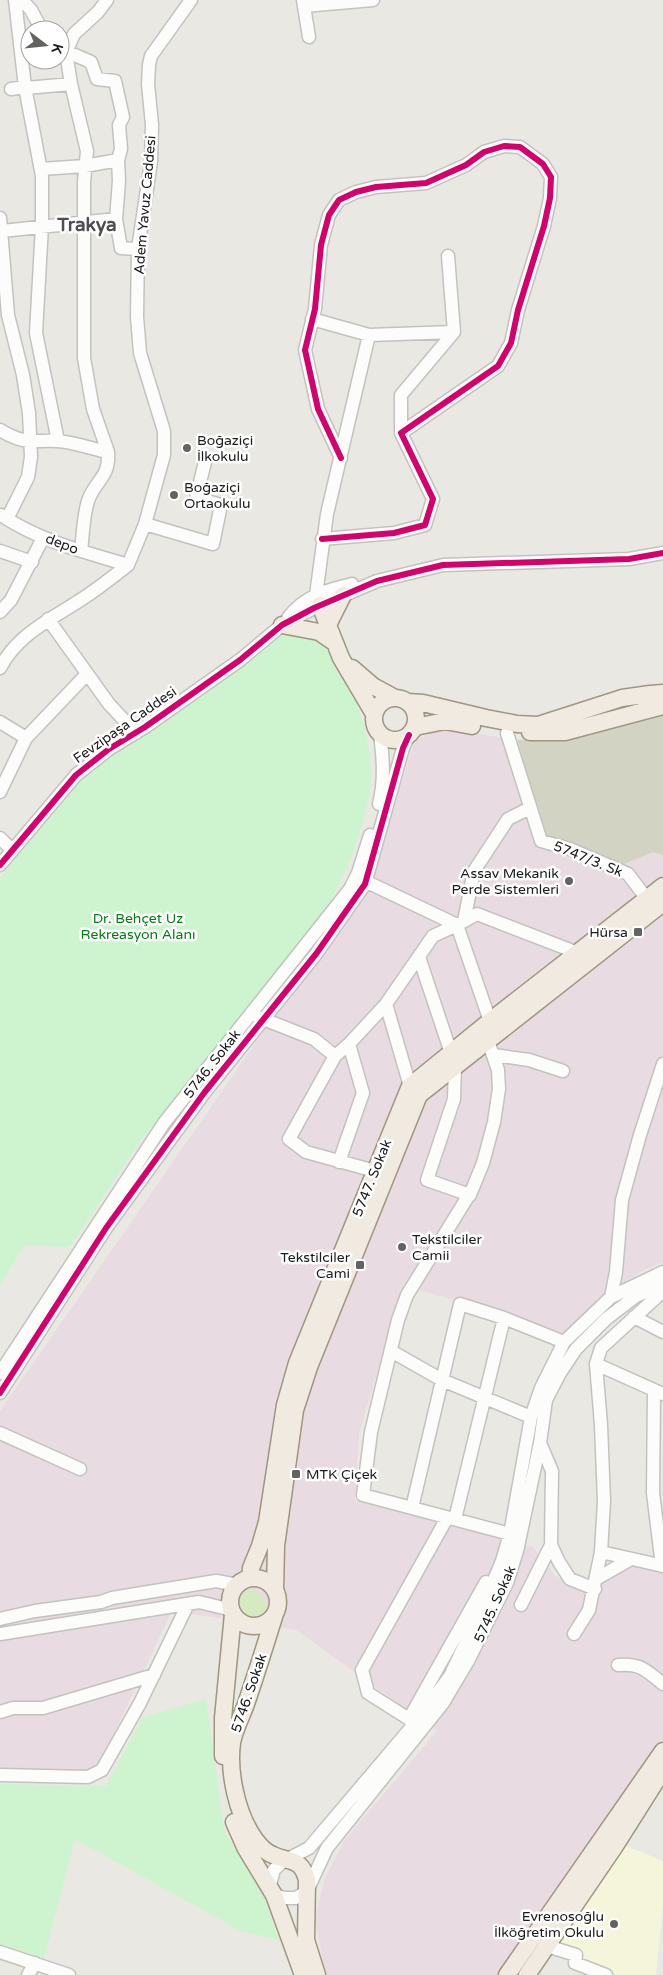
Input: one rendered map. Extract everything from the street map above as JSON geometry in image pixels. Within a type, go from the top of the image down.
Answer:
[{"type":"main road","points":[[328,625],[343,595]]},
{"type":"main road","points":[[318,600],[338,650],[374,714],[374,722],[380,734],[391,740],[397,740],[412,731],[445,721],[507,733],[565,732],[663,706]]},
{"type":"main road","points":[[282,626],[319,632],[373,686],[401,700],[416,713],[412,731]]},
{"type":"main road","points":[[374,714],[382,702],[401,700],[423,703],[509,723],[538,725],[622,698],[663,693]]},
{"type":"main road","name":"5747. Sokak","points":[[244,1581],[260,1546],[267,1522],[284,1405],[295,1370],[410,1086],[453,1060],[491,1048],[655,901],[663,886]]},
{"type":"main road","name":"5747. Sokak","points":[[275,1590],[276,1546],[295,1410],[309,1366],[419,1095],[490,1021],[578,953],[655,901]]},
{"type":"main road","points":[[244,1581],[265,1580],[275,1590]]},
{"type":"main road","name":"5746. Sokak","points":[[244,1581],[230,1598],[232,1612],[223,1718],[223,1775],[232,1817],[245,1847],[272,1891],[303,1975]]},
{"type":"main road","name":"5746. Sokak","points":[[275,1590],[279,1604],[232,1742],[232,1779],[241,1815],[253,1837],[265,1851],[275,1856],[290,1859]]},
{"type":"main road","points":[[232,1612],[238,1620],[253,1627],[261,1626],[274,1617]]},
{"type":"main road","points":[[508,1975],[663,1751]]},
{"type":"main road","points":[[527,1975],[616,1846],[663,1770]]},
{"type":"main road","points":[[290,1859],[299,1864],[305,1872],[307,1880],[306,1940],[317,1975]]},
{"type":"street","points":[[16,0],[25,88],[41,169],[42,226],[36,333],[58,441]]},
{"type":"street","points":[[22,0],[32,10],[37,20]]},
{"type":"street","points":[[70,40],[74,34],[98,12],[107,0]]},
{"type":"street","name":"Adem Yavuz Caddesi","points":[[128,565],[145,524],[164,455],[164,431],[140,353],[137,317],[138,250],[151,162],[152,125],[148,65],[151,56],[191,0]]},
{"type":"street","points":[[309,37],[303,3],[372,0]]},
{"type":"street","points":[[70,54],[91,62],[97,79],[115,81],[123,117],[119,125],[121,149],[118,160],[119,181],[116,219],[121,248],[138,250]]},
{"type":"street","points":[[68,70],[87,150],[85,166],[84,358],[93,409],[108,452],[106,474],[93,490],[88,503],[81,551]]},
{"type":"street","points":[[11,89],[71,84]]},
{"type":"street","points":[[340,458],[318,409],[305,350],[312,319],[321,245],[329,215],[338,200],[356,192],[376,187],[426,183],[466,165],[484,152],[504,146],[520,147],[543,164],[551,177],[550,198],[544,226],[518,310],[511,343],[498,366],[401,433]]},
{"type":"street","points":[[41,169],[85,166],[118,160]]},
{"type":"street","points":[[4,516],[28,477],[31,457],[29,413],[23,375],[4,316],[1,225],[42,226],[116,219]]},
{"type":"street","points":[[322,539],[394,533],[425,525],[433,499],[401,433],[401,395],[454,332],[448,256]]},
{"type":"street","points":[[312,319],[369,335],[454,332]]},
{"type":"street","points":[[318,600],[322,539],[369,335]]},
{"type":"street","points":[[0,430],[16,439],[30,442],[58,441],[108,452]]},
{"type":"street","points":[[145,524],[213,544],[221,505],[196,498],[205,462]]},
{"type":"street","name":"depo","points":[[4,516],[43,538],[128,565]]},
{"type":"street","points":[[0,612],[11,600],[43,538]]},
{"type":"street","points":[[0,551],[32,562]]},
{"type":"street","points":[[318,600],[325,590],[356,583],[377,581],[443,565],[630,559],[663,553]]},
{"type":"street","points":[[0,668],[8,653],[48,619],[85,597],[128,565]]},
{"type":"street","points":[[318,600],[343,595],[377,581]]},
{"type":"street","name":"Fevzipaşa Caddesi","points":[[0,865],[76,775],[109,749],[136,733],[240,660],[318,600]]},
{"type":"street","points":[[48,619],[109,704],[136,733]]},
{"type":"street","points":[[0,792],[26,738],[87,674]]},
{"type":"street","points":[[0,722],[26,738]]},
{"type":"street","name":"5746. Sokak","points":[[0,1394],[106,1228],[204,1093],[316,954],[365,881],[403,748],[412,731]]},
{"type":"street","name":"5747/3. Sk","points":[[507,733],[541,841],[570,849],[628,874],[655,901]]},
{"type":"street","name":"5746. Sokak","points":[[0,1374],[164,1123],[350,889],[358,873],[383,787],[384,765],[380,734]]},
{"type":"street","points":[[490,1021],[461,923],[474,871],[508,819],[530,808]]},
{"type":"street","points":[[0,838],[12,850]]},
{"type":"street","points":[[365,881],[461,923]]},
{"type":"street","points":[[375,1170],[306,1152],[289,1140],[335,1056],[349,1044],[386,1004],[433,936],[476,914],[578,953]]},
{"type":"street","points":[[419,957],[453,1060],[454,1099],[427,1180],[470,1195]]},
{"type":"street","points":[[386,1004],[410,1086]]},
{"type":"street","points":[[251,1013],[262,1020],[314,1039],[335,1056]]},
{"type":"street","points":[[339,1162],[363,1092],[349,1044]]},
{"type":"street","points":[[491,1048],[563,1071]]},
{"type":"street","points":[[491,1048],[498,1070],[499,1089],[494,1122],[484,1163],[470,1195],[407,1295],[398,1320],[372,1432],[363,1495],[510,1534]]},
{"type":"street","points":[[611,1297],[616,1272],[622,1200],[642,1127],[663,1064]]},
{"type":"street","points":[[616,1272],[635,1286]]},
{"type":"street","points":[[574,1634],[589,1610],[601,1552],[604,1500],[596,1364],[601,1348],[634,1318],[663,1284]]},
{"type":"street","name":"5745. Sokak","points":[[272,1891],[274,1870],[282,1862],[309,1848],[450,1676],[484,1606],[502,1561],[510,1534],[531,1417],[552,1364],[564,1342],[611,1297],[635,1286],[663,1284]]},
{"type":"street","name":"5745. Sokak","points":[[307,1891],[327,1848],[443,1703],[468,1661],[507,1583],[517,1551],[540,1443],[546,1400],[560,1373],[576,1350],[606,1319],[636,1296],[663,1284]]},
{"type":"street","points":[[412,1508],[460,1304],[504,1318],[564,1342]]},
{"type":"street","points":[[412,1721],[368,1693],[362,1670],[451,1519],[485,1398],[504,1318]]},
{"type":"street","points":[[634,1318],[663,1332]]},
{"type":"street","points":[[391,1351],[442,1380],[531,1417]]},
{"type":"street","points":[[596,1364],[659,1392],[658,1437],[653,1493],[662,1566],[601,1552]]},
{"type":"street","points":[[0,1433],[80,1469]]},
{"type":"street","points":[[521,1605],[551,1545],[552,1471],[540,1443]]},
{"type":"street","points":[[551,1545],[570,1579],[595,1584],[631,1559]]},
{"type":"street","points":[[0,1619],[35,1611],[101,1602],[112,1598],[216,1581],[244,1581]]},
{"type":"street","points":[[0,1634],[199,1602],[232,1612]]},
{"type":"street","points":[[0,1775],[88,1777],[102,1770],[140,1703],[188,1604]]},
{"type":"street","points":[[618,1664],[631,1664],[642,1667],[663,1684]]},
{"type":"street","points":[[0,1712],[13,1708],[43,1708],[154,1675]]},
{"type":"street","points":[[272,1891],[285,1898],[296,1898],[307,1891]]},
{"type":"street","points":[[548,1946],[576,1955],[575,1963],[606,1975]]},
{"type":"street","points":[[0,1952],[69,1975]]},
{"type":"street","points":[[28,1975],[35,1963]]},
{"type":"shaded area","points":[[663,712],[663,1262],[640,1272],[564,1333],[403,1285],[359,1434],[355,1500],[533,1547],[555,1576],[577,1587],[626,1564],[663,1574],[663,1741],[503,1975],[326,1975],[315,1921],[324,1880],[344,1841],[437,1731],[296,1630],[172,1611],[98,1767],[89,1773],[0,1772],[0,1411],[370,878],[415,741],[440,728],[518,740],[567,736]]},
{"type":"shaded area","points":[[663,712],[663,855],[653,852],[619,866],[542,833],[518,740],[567,736]]},
{"type":"shaded area","name":"Evrenosoğlu İlköğretim Okulu","points":[[622,1844],[663,1861],[663,1906],[656,1975],[617,1975],[580,1962],[555,1942]]},
{"type":"green space","name":"Dr. Behçet Uz Rekreasyon Alanı","points":[[279,631],[320,632],[339,665],[355,699],[362,720],[370,756],[371,779],[363,822],[352,855],[322,916],[138,1144],[72,1244],[66,1247],[25,1245],[0,1285],[0,878],[89,770]]},
{"type":"green space","points":[[245,1589],[257,1592],[264,1600],[267,1610],[262,1618],[249,1618],[236,1605],[238,1593]]},
{"type":"green space","points":[[206,1699],[224,1831],[261,1889],[279,1940],[241,1931],[75,1839],[44,1958],[0,1944],[0,1784],[106,1786],[143,1717]]},
{"type":"cycle path","points":[[322,539],[394,533],[425,525],[433,499],[401,433],[498,366],[511,343],[518,310],[544,226],[550,198],[551,177],[543,164],[520,147],[504,146],[484,152],[466,165],[426,183],[376,187],[356,192],[339,200],[329,215],[321,245],[315,309],[305,350],[318,409],[341,458]]},
{"type":"cycle path","points":[[0,865],[76,775],[109,749],[145,727],[240,660],[282,625],[314,608],[377,581],[443,565],[629,559],[663,553]]},
{"type":"cycle path","points":[[0,1393],[106,1228],[204,1093],[316,954],[365,884],[403,748],[409,735]]},
{"type":"place","name":"Boğaziçi İlkokulu","points":[[187,448]]},
{"type":"place","name":"Boğaziçi Ortaokulu","points":[[174,495]]},
{"type":"place","name":"Assav Mekanik Perde Sistemleri","points":[[569,881]]},
{"type":"place","name":"Hürsa","points":[[638,932]]},
{"type":"place","name":"Tekstilciler Camii","points":[[402,1247]]},
{"type":"place","name":"Tekstilciler Cami","points":[[360,1265]]},
{"type":"place","name":"MTK Çiçek","points":[[296,1474]]},
{"type":"place","name":"Evrenosoğlu İlköğretim Okulu","points":[[614,1924]]},
{"type":"district","name":"Trakya","points":[[87,225]]}]
